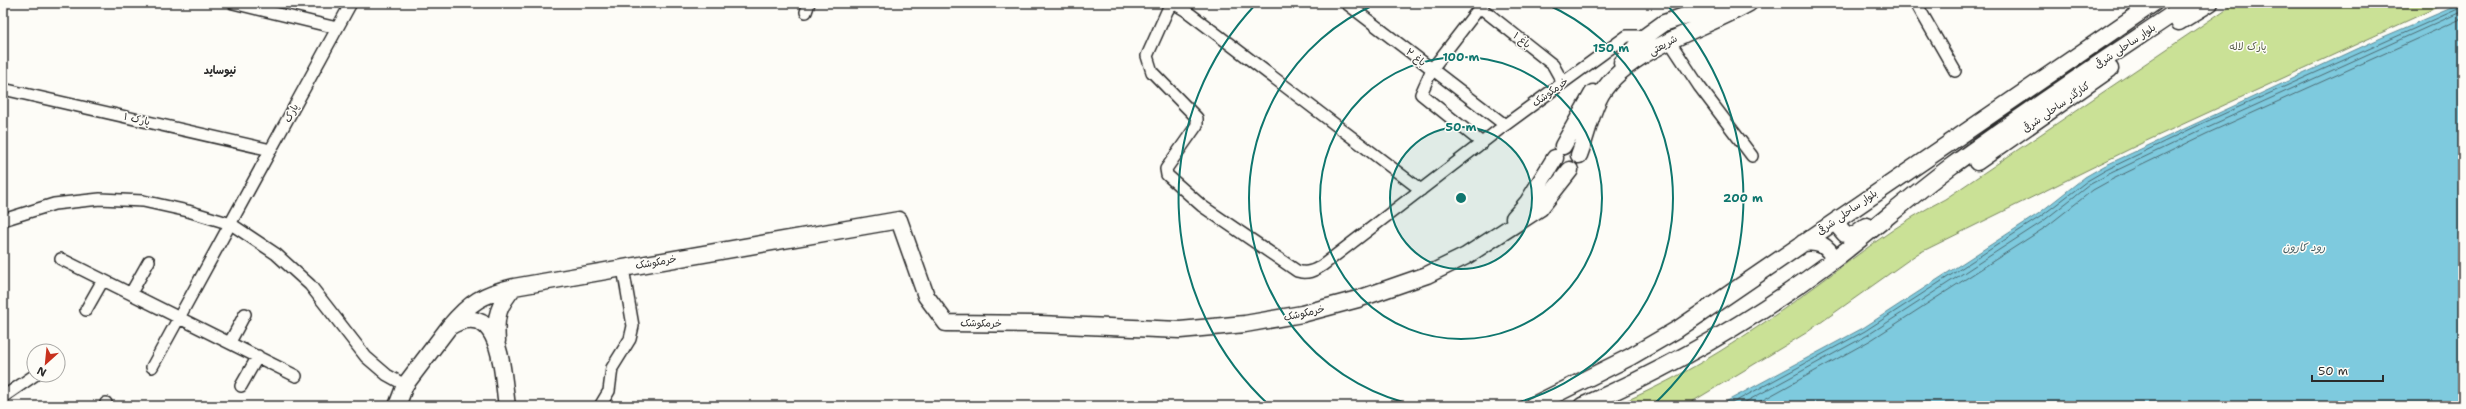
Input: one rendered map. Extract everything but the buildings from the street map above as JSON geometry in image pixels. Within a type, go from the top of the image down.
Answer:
[{"type":"street","points":[[233,3],[337,28]]},
{"type":"street","name":"پارک","points":[[152,367],[351,3]]},
{"type":"street","name":"باغ ۲","points":[[1346,3],[1505,125]]},
{"type":"street","name":"شریعتی","points":[[1502,232],[1528,202],[1591,96],[1625,64],[1658,29],[1721,7],[1750,3]]},
{"type":"street","points":[[1916,3],[1955,71]]},
{"type":"street","name":"بلوار ساحلی شرقی","points":[[1532,406],[1630,357],[1678,329],[2154,3]]},
{"type":"street","name":"بلوار ساحلی شرقی","points":[[1582,406],[1641,380],[1692,354],[1741,324],[1834,260],[1914,197],[1948,168],[2031,109],[2189,3]]},
{"type":"street","name":"کنارگذر ساحلی شرقی","points":[[1839,218],[1838,222],[1841,231],[1854,235],[1888,209],[1952,179],[2182,19],[2210,3]]},
{"type":"street","name":"خرمکوشک","points":[[1421,190],[1185,10],[1175,4],[1168,9],[1147,56],[1152,72],[1192,110],[1197,118],[1197,125],[1166,169],[1167,175],[1202,206],[1297,271],[1304,273],[1315,270],[1323,265],[1421,190],[1505,125],[1627,36],[1658,29]]},
{"type":"street","points":[[1477,5],[1432,69],[1421,94],[1482,143]]},
{"type":"street","name":"باغ ۱","points":[[1477,5],[1553,65],[1563,83]]},
{"type":"street","name":"شریعتی","points":[[1579,154],[1598,99],[1625,64],[1670,41],[1721,7]]},
{"type":"street","points":[[1658,29],[1659,35],[1670,41],[1699,86],[1752,156]]},
{"type":"street","name":"پارک ۱","points":[[3,89],[271,150]]},
{"type":"street","points":[[1502,232],[1540,208],[1570,170],[1578,164],[1579,154],[1573,147],[1559,152],[1560,167],[1570,170]]},
{"type":"street","points":[[3,220],[54,204],[100,198],[143,201],[188,211],[231,224],[276,254],[310,285],[366,357],[387,375],[405,385]]},
{"type":"street","name":"خرمکوشک","points":[[397,406],[405,385],[449,327],[466,306],[488,293],[514,287],[899,220],[926,296],[946,323],[1180,330],[1245,324],[1302,314],[1358,299],[1428,275],[1466,256],[1502,232]]},
{"type":"street","points":[[1803,243],[1813,242],[1822,244],[1830,251],[1834,260]]},
{"type":"street","points":[[61,259],[296,376]]},
{"type":"street","points":[[131,293],[149,261]]},
{"type":"street","points":[[600,406],[609,391],[612,368],[630,339],[633,326],[623,268]]},
{"type":"street","points":[[86,310],[103,280]]},
{"type":"street","points":[[507,406],[496,341],[496,321],[502,302],[514,287]]},
{"type":"street","points":[[230,342],[245,314]]},
{"type":"street","points":[[449,327],[459,321],[471,319],[482,323],[491,330],[496,341]]},
{"type":"street","points":[[241,386],[258,356]]},
{"type":"street","points":[[3,397],[26,381]]},
{"type":"green space","name":"پارک لاله","points":[[2235,3],[2446,3],[2142,143],[1917,254],[1806,333],[1685,406],[1614,406],[1668,381],[1719,352],[1769,320],[1895,228],[1945,199]]},
{"type":"water","name":"رود کارون","points":[[2463,3],[2463,406],[1718,406],[1863,328],[2038,214],[2085,177],[2104,166],[2381,38]]},
{"type":"district","name":"نیوساید","points":[[220,70]]}]
